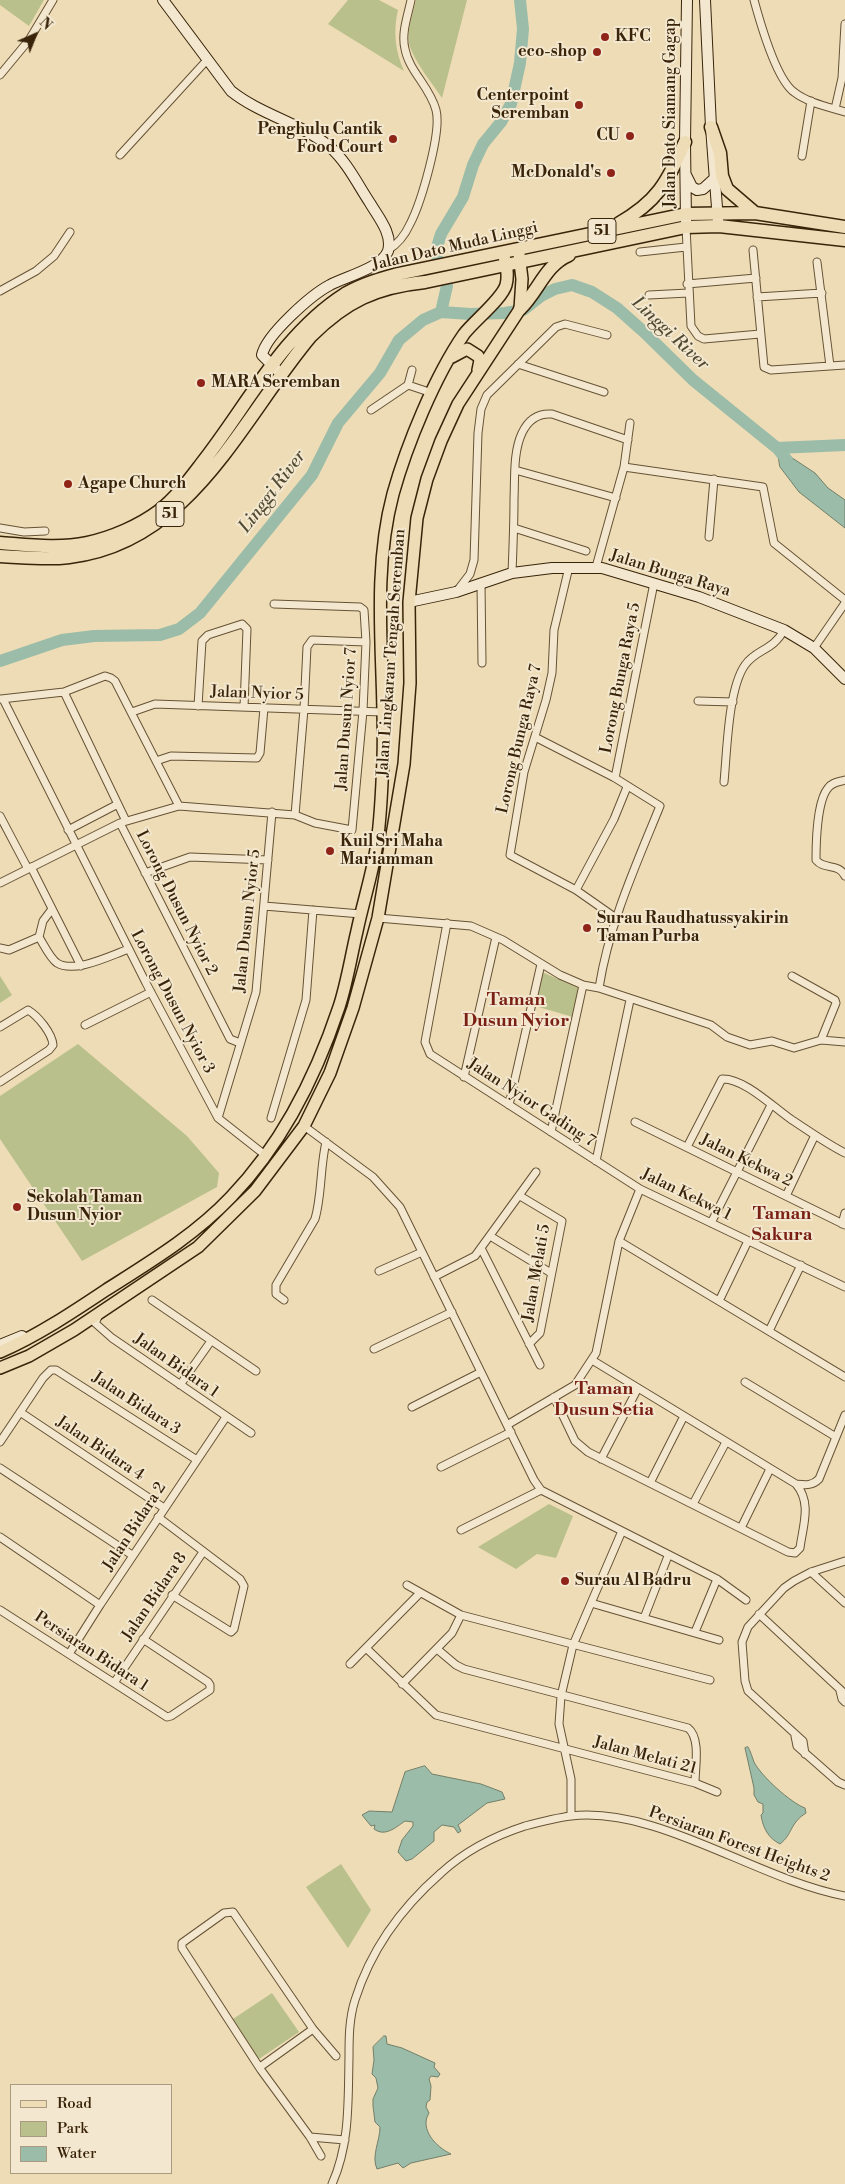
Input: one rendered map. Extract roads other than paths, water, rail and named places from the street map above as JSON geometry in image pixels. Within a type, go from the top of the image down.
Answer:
[{"type":"highway","points":[[711,127],[720,153],[722,176],[727,189],[755,213]]},
{"type":"highway","points":[[609,229],[647,206],[660,191],[670,175],[684,142]]},
{"type":"highway","name":"Jalan Dato Muda Linggi","points":[[0,556],[47,558],[82,555],[111,546],[149,530],[176,508],[220,460],[307,324],[347,293],[380,279],[424,276],[505,259],[609,229],[686,214],[755,213],[845,227]]},
{"type":"highway","name":"Jalan Dato Muda Linggi","points":[[519,256],[582,249],[686,227],[719,226],[845,240]]},
{"type":"highway","points":[[520,309],[536,290],[547,271],[564,257],[582,249]]},
{"type":"highway","name":"Jalan Dato Muda Linggi","points":[[0,543],[47,546],[87,543],[145,520],[175,496],[193,476],[277,370]]},
{"type":"main road","points":[[519,256],[520,309]]},
{"type":"main road","name":"Jalan Lingkaran Tengah Seremban","points":[[0,1352],[45,1328],[160,1256],[202,1224],[232,1196],[265,1155],[286,1126],[314,1074],[340,1005],[377,844],[383,757],[380,608],[384,545],[392,496],[406,455],[432,393],[450,358],[465,332],[502,293],[506,284],[505,259]]},
{"type":"main road","name":"Jalan Lingkaran Tengah Seremban","points":[[0,1368],[29,1356],[99,1315],[198,1247],[255,1191],[304,1126],[330,1073],[353,1008],[378,918],[404,764],[410,682],[408,602],[417,518],[427,479],[441,441],[458,404],[478,370],[520,309]]},
{"type":"main road","points":[[450,358],[468,349],[478,356],[480,360],[478,370]]},
{"type":"street","points":[[0,75],[29,40],[53,0]]},
{"type":"street","points":[[163,0],[231,91],[243,101],[313,136],[331,148],[342,159],[382,222],[387,232],[388,250]]},
{"type":"street","points":[[277,370],[262,355],[265,346],[304,304],[328,286],[372,266],[382,259],[404,234],[417,208],[438,126],[436,111],[430,94],[404,49],[404,30],[411,0]]},
{"type":"street","name":"Jalan Dato Siamang Gagap","points":[[686,0],[684,142],[686,227]]},
{"type":"street","points":[[704,0],[719,226]]},
{"type":"street","points":[[754,0],[761,24],[785,84],[795,93],[811,101],[845,112]]},
{"type":"street","points":[[835,109],[842,78],[845,24]]},
{"type":"street","points":[[120,155],[207,60]]},
{"type":"street","points":[[802,156],[811,101]]},
{"type":"street","points":[[685,173],[692,187],[697,190],[703,189],[715,178]]},
{"type":"street","points":[[686,227],[691,326],[698,336],[704,338],[760,334]]},
{"type":"street","points":[[0,290],[36,271],[54,256],[70,232]]},
{"type":"street","points":[[640,252],[686,246]]},
{"type":"street","points":[[753,250],[764,367],[771,370],[845,365]]},
{"type":"street","points":[[817,262],[830,366]]},
{"type":"street","points":[[688,284],[756,278]]},
{"type":"street","points":[[649,295],[688,293]]},
{"type":"street","points":[[757,297],[822,293]]},
{"type":"street","points":[[456,592],[470,574],[474,560],[478,433],[481,409],[487,395],[556,327],[565,324],[607,336]]},
{"type":"street","points":[[518,364],[604,392]]},
{"type":"street","points":[[371,410],[408,385],[412,370]]},
{"type":"street","points":[[408,385],[432,393]]},
{"type":"street","points":[[512,573],[515,470],[521,435],[530,421],[542,413],[552,414],[628,440]]},
{"type":"street","points":[[596,567],[624,466],[630,422]]},
{"type":"street","points":[[624,466],[763,487],[774,543],[845,602],[814,648]]},
{"type":"street","points":[[515,470],[616,498]]},
{"type":"street","points":[[709,537],[714,479]]},
{"type":"street","points":[[0,528],[24,532],[45,531]]},
{"type":"street","points":[[514,528],[586,551]]},
{"type":"street","name":"Jalan Bunga Raya","points":[[408,602],[456,592],[512,573],[568,567],[596,567],[699,597],[784,630],[814,648],[845,678]]},
{"type":"street","name":"Lorong Bunga Raya 7","points":[[568,567],[554,630],[552,673],[524,772],[510,855],[576,890],[616,918]]},
{"type":"street","points":[[481,583],[482,663]]},
{"type":"street","name":"Lorong Bunga Raya 5","points":[[614,778],[654,583]]},
{"type":"street","name":"Jalan Dusun Nyior 7","points":[[274,604],[360,607],[364,610],[366,642],[364,711],[352,830],[315,824],[295,815]]},
{"type":"street","points":[[198,706],[202,641],[208,636],[239,624],[245,626],[246,629],[244,707]]},
{"type":"street","points":[[724,782],[733,702],[738,677],[746,664],[773,645],[784,630]]},
{"type":"street","points":[[0,883],[123,822],[179,806],[295,815],[307,647],[312,640],[366,642]]},
{"type":"street","points":[[2,699],[64,692],[105,676],[111,678],[115,681],[132,712],[179,806]]},
{"type":"street","name":"Lorong Dusun Nyior 2","points":[[64,692],[118,804],[123,822],[145,873],[230,1039],[240,1043]]},
{"type":"street","name":"Lorong Dusun Nyior 3","points":[[2,699],[151,992],[218,1118],[265,1155]]},
{"type":"street","points":[[698,701],[733,702]]},
{"type":"street","name":"Jalan Nyior 5","points":[[132,712],[155,704],[382,712]]},
{"type":"street","points":[[156,761],[170,756],[257,758],[260,753],[264,708]]},
{"type":"street","points":[[535,737],[614,778],[660,806],[616,918],[604,958],[599,988]]},
{"type":"street","points":[[845,780],[832,784],[824,794],[816,832],[816,860],[822,865],[843,871],[845,876]]},
{"type":"street","points":[[576,890],[614,818],[627,787]]},
{"type":"street","points":[[68,830],[118,804]]},
{"type":"street","name":"Jalan Dusun Nyior 5","points":[[218,1118],[256,992],[272,812]]},
{"type":"street","points":[[1,820],[30,868],[81,966]]},
{"type":"street","points":[[145,873],[190,857],[268,860]]},
{"type":"street","points":[[264,906],[361,914]]},
{"type":"street","points":[[52,909],[43,921],[39,937],[56,962],[64,966],[81,966],[129,949]]},
{"type":"street","points":[[271,1118],[306,1000],[313,910]]},
{"type":"street","points":[[378,918],[446,922],[471,926],[496,937],[541,964],[583,985],[599,988],[630,1000],[711,1025],[727,1037],[750,1045],[772,1041],[794,1048],[821,1040],[845,1042]]},
{"type":"street","name":"Jalan Nyior Gading 7","points":[[446,922],[425,1042],[430,1054],[624,1179]]},
{"type":"street","points":[[0,948],[9,950],[39,937]]},
{"type":"street","points":[[464,1077],[496,937]]},
{"type":"street","points":[[509,1105],[541,964]]},
{"type":"street","points":[[792,976],[835,1000],[836,1003],[821,1040]]},
{"type":"street","points":[[551,1132],[583,985]]},
{"type":"street","points":[[84,1025],[151,992]]},
{"type":"street","points":[[596,1161],[630,1000]]},
{"type":"street","points":[[0,1027],[28,1010],[34,1014],[53,1040],[53,1045],[49,1050],[0,1082]]},
{"type":"street","points":[[687,1147],[722,1079],[729,1078],[740,1083],[815,1135],[845,1153]]},
{"type":"street","points":[[710,1222],[771,1105]]},
{"type":"street","name":"Jalan Kekwa 2","points":[[635,1122],[844,1224]]},
{"type":"street","points":[[304,1126],[373,1177],[400,1207],[534,1480],[541,1490],[668,1556],[717,1579],[746,1600]]},
{"type":"street","points":[[786,1196],[815,1135]]},
{"type":"street","points":[[284,1300],[276,1294],[276,1285],[315,1219],[322,1159],[326,1142]]},
{"type":"street","points":[[434,1277],[475,1256],[536,1172]]},
{"type":"street","name":"Jalan Kekwa 1","points":[[624,1179],[640,1189],[845,1287]]},
{"type":"street","points":[[441,1467],[509,1428],[575,1385],[596,1353],[619,1241],[640,1189]]},
{"type":"street","name":"Jalan Melati 5","points":[[520,1196],[562,1221],[550,1273],[540,1333],[529,1344]]},
{"type":"street","points":[[844,1224],[845,1213]]},
{"type":"street","points":[[490,1236],[550,1273]]},
{"type":"street","points":[[619,1241],[845,1377]]},
{"type":"street","points":[[719,1301],[748,1241]]},
{"type":"street","points":[[481,1248],[540,1365]]},
{"type":"street","points":[[379,1271],[422,1252]]},
{"type":"street","points":[[769,1331],[800,1265]]},
{"type":"street","points":[[152,1300],[256,1371]]},
{"type":"street","points":[[374,1349],[452,1312]]},
{"type":"street","name":"Jalan Bidara 1","points":[[99,1315],[95,1323],[102,1330],[251,1433]]},
{"type":"street","points":[[0,1345],[45,1328]]},
{"type":"street","points":[[180,1384],[210,1341]]},
{"type":"street","points":[[592,1360],[796,1484],[807,1486],[819,1480],[845,1415]]},
{"type":"street","name":"Jalan Bidara 3","points":[[20,1412],[46,1373],[51,1370],[60,1371],[197,1460]]},
{"type":"street","points":[[412,1407],[481,1372]]},
{"type":"street","points":[[745,1382],[836,1438]]},
{"type":"street","points":[[600,1459],[638,1388]]},
{"type":"street","points":[[554,1397],[575,1441],[588,1452],[788,1552],[795,1553],[800,1548],[806,1504],[803,1493],[796,1484]]},
{"type":"street","points":[[0,1442],[20,1412]]},
{"type":"street","name":"Jalan Bidara 4","points":[[20,1412],[164,1508]]},
{"type":"street","points":[[650,1483],[684,1416]]},
{"type":"street","name":"Jalan Bidara 2","points":[[69,1654],[132,1555],[226,1417]]},
{"type":"street","points":[[694,1504],[726,1442]]},
{"type":"street","points":[[0,1468],[132,1555]]},
{"type":"street","points":[[741,1528],[770,1469]]},
{"type":"street","points":[[462,1530],[541,1490]]},
{"type":"street","points":[[158,1517],[243,1582],[244,1586],[232,1632],[172,1595]]},
{"type":"street","points":[[571,1816],[572,1786],[559,1724],[561,1696],[573,1645],[622,1531]]},
{"type":"street","points":[[0,1537],[100,1605]]},
{"type":"street","name":"Jalan Bidara 8","points":[[114,1683],[203,1552]]},
{"type":"street","points":[[644,1618],[668,1556]]},
{"type":"street","points":[[845,1561],[811,1572],[784,1588],[748,1627],[742,1642],[745,1681],[748,1691],[802,1741],[805,1754],[838,1782],[845,1785]]},
{"type":"street","points":[[811,1572],[845,1603]]},
{"type":"street","points":[[695,1632],[717,1579]]},
{"type":"street","points":[[407,1585],[461,1615],[710,1680]]},
{"type":"street","points":[[350,1664],[420,1593]]},
{"type":"street","points":[[591,1603],[718,1640]]},
{"type":"street","name":"Persiaran Bidara 1","points":[[0,1610],[167,1717],[210,1690],[208,1682],[143,1639]]},
{"type":"street","points":[[759,1614],[842,1693],[842,1699],[845,1702]]},
{"type":"street","points":[[402,1684],[452,1633],[461,1615]]},
{"type":"street","name":"Jalan Melati 21","points":[[366,1648],[436,1715],[695,1783],[717,1792]]},
{"type":"street","points":[[437,1649],[456,1665],[464,1669],[688,1728],[692,1731],[695,1743],[695,1783]]},
{"type":"street","name":"Persiaran Forest Heights 2","points":[[332,2184],[342,2156],[348,2120],[350,2020],[355,2000],[368,1966],[400,1914],[429,1883],[463,1855],[486,1841],[515,1830],[571,1816],[594,1816],[639,1823],[671,1833],[793,1881],[845,1896]]},
{"type":"street","points":[[322,2156],[260,2067],[182,1948],[183,1942],[224,1913],[233,1912],[313,2030],[336,2056]]},
{"type":"street","points":[[260,2067],[313,2030]]},
{"type":"street","points":[[310,2137],[345,2140]]},
{"type":"water","points":[[777,448],[815,473],[828,488],[845,500],[845,528],[799,492],[780,467]]},
{"type":"water","points":[[748,1747],[754,1762],[763,1774],[785,1795],[805,1808],[806,1813],[797,1821],[780,1844],[769,1836],[763,1824],[761,1815],[763,1813],[763,1804],[758,1802],[754,1795],[745,1748]]},
{"type":"water","points":[[425,1766],[432,1774],[481,1784],[502,1792],[505,1799],[487,1803],[458,1825],[461,1831],[458,1833],[454,1827],[442,1825],[434,1832],[434,1841],[412,1859],[406,1861],[398,1852],[402,1840],[413,1826],[413,1822],[405,1821],[390,1831],[382,1832],[374,1829],[375,1825],[371,1826],[362,1815],[369,1811],[392,1812],[405,1772]]},
{"type":"water","points":[[386,2036],[387,2044],[402,2048],[435,2063],[434,2067],[440,2074],[438,2077],[431,2076],[429,2079],[431,2086],[430,2100],[427,2102],[426,2107],[429,2113],[426,2125],[435,2142],[451,2154],[411,2163],[403,2168],[398,2163],[377,2169],[375,2154],[380,2127],[375,2122],[373,2106],[373,2099],[378,2088],[376,2078],[372,2074],[373,2047]]},
{"type":"waterway","points":[[441,312],[447,286],[437,258],[437,247],[441,234],[463,197],[473,165],[483,144],[501,122],[511,104],[520,63],[523,29],[520,0]]},
{"type":"waterway","name":"Linggi River","points":[[0,661],[62,640],[94,636],[160,635],[179,629],[200,613],[312,475],[338,423],[380,373],[399,340],[423,320],[441,312],[470,314],[505,313],[523,310],[541,296],[555,289],[572,285],[592,292],[617,308],[693,380],[777,448],[787,460]]},
{"type":"waterway","points":[[777,448],[845,445]]},
{"type":"place","name":"KFC","points":[[605,37]]},
{"type":"place","name":"eco-shop","points":[[597,52]]},
{"type":"place","name":"Centerpoint Seremban","points":[[579,105]]},
{"type":"place","name":"CU","points":[[630,136]]},
{"type":"place","name":"Penghulu Cantik Food Court","points":[[393,139]]},
{"type":"place","name":"McDonald's","points":[[611,173]]},
{"type":"place","name":"MARA Seremban","points":[[201,383]]},
{"type":"place","name":"Agape Church","points":[[68,484]]},
{"type":"place","name":"Kuil Sri Maha Mariamman","points":[[330,851]]},
{"type":"place","name":"Surau Raudhatussyakirin Taman Purba","points":[[587,928]]},
{"type":"place","name":"Sekolah Taman Dusun Nyior","points":[[17,1207]]},
{"type":"place","name":"Surau Al Badru","points":[[565,1581]]},
{"type":"district","name":"Taman Dusun Nyior","points":[[516,1011]]},
{"type":"district","name":"Taman Sakura","points":[[782,1225]]},
{"type":"district","name":"Taman Dusun Setia","points":[[604,1400]]}]
